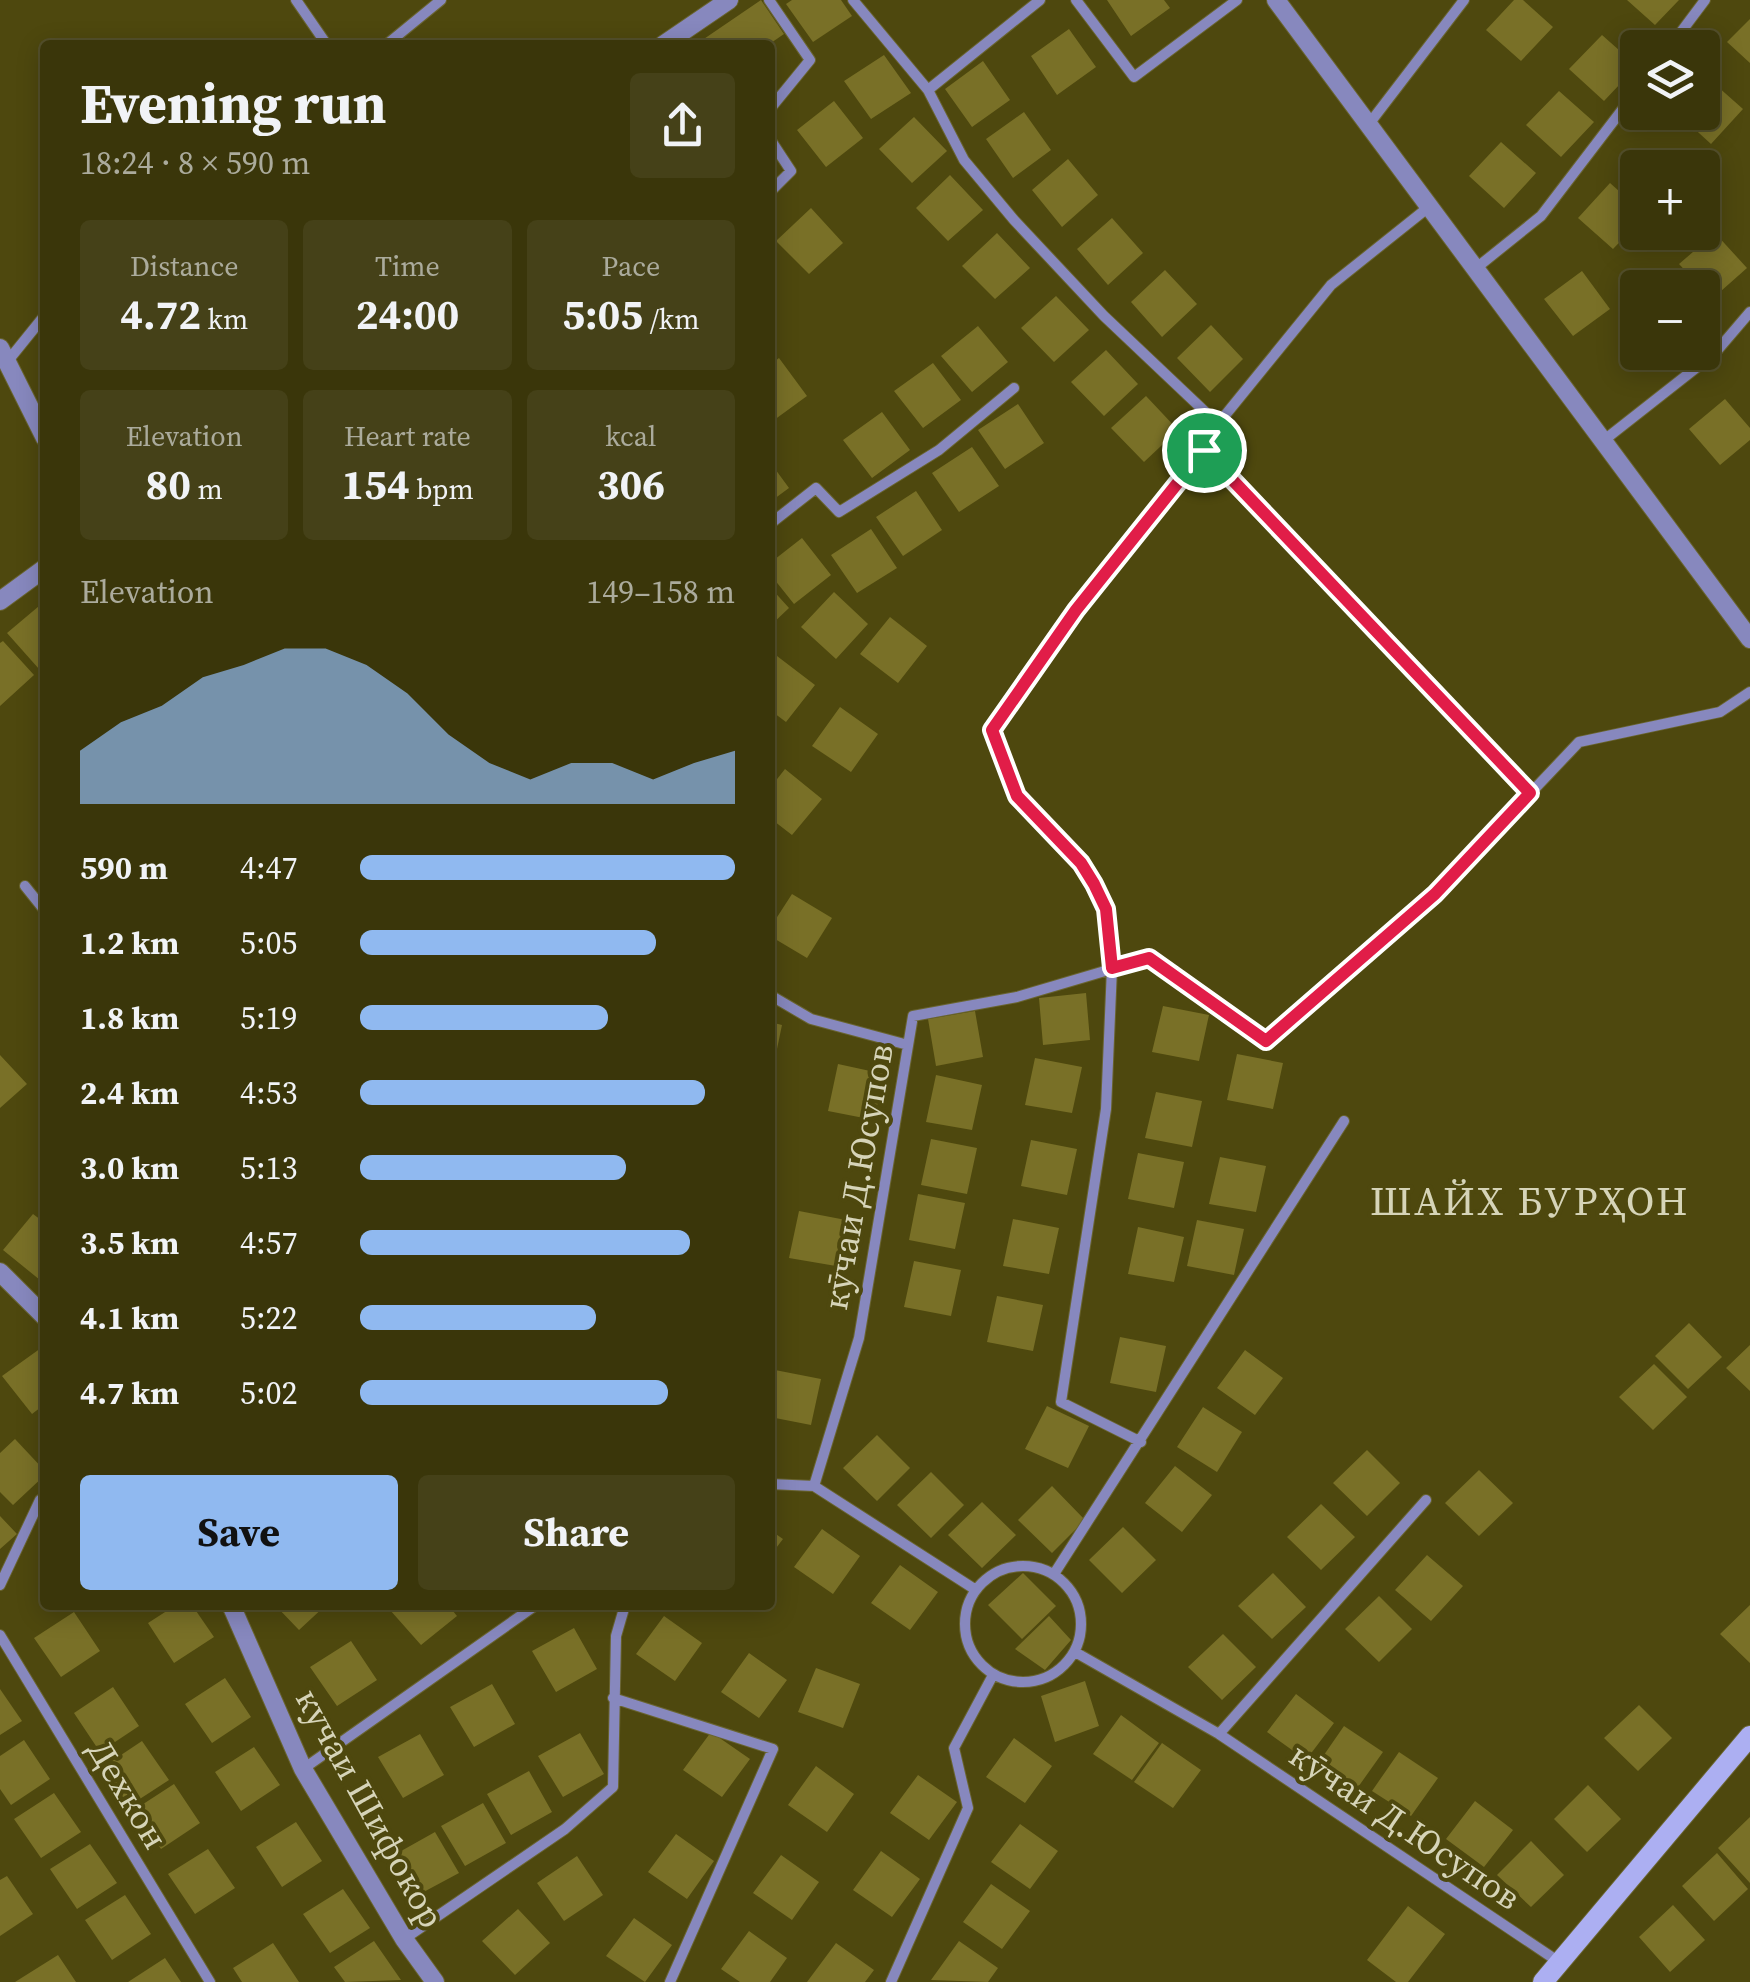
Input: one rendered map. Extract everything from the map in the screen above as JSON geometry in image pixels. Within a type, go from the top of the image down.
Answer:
[{"type":"main road","points":[[1543,1982],[1750,1736]]},
{"type":"street","points":[[296,0],[324,40]]},
{"type":"street","points":[[392,40],[441,0]]},
{"type":"street","points":[[670,40],[729,0]]},
{"type":"street","points":[[769,0],[810,60],[775,102]]},
{"type":"street","points":[[853,0],[928,90],[964,160],[1014,220],[1104,316],[1218,424]]},
{"type":"street","points":[[928,90],[1040,0]]},
{"type":"street","points":[[1076,0],[1134,77],[1237,0]]},
{"type":"street","points":[[1276,0],[1750,639]]},
{"type":"street","points":[[1368,124],[1464,0]]},
{"type":"street","points":[[1682,30],[1705,0]]},
{"type":"street","points":[[1475,269],[1540,216],[1620,112]]},
{"type":"street","points":[[775,147],[791,171],[775,187]]},
{"type":"street","points":[[1140,1442],[1060,1402],[1106,1109],[1112,968],[1106,909],[1081,863],[1017,796],[992,730],[1076,610],[1204,450],[1218,424],[1331,285],[1430,206]]},
{"type":"street","points":[[1604,442],[1716,353],[1750,312]]},
{"type":"street","points":[[40,320],[4,355],[40,428]]},
{"type":"street","points":[[775,520],[816,488],[839,512],[939,450],[1014,388]]},
{"type":"street","points":[[1204,450],[1530,793]]},
{"type":"street","points":[[0,601],[40,572]]},
{"type":"street","points":[[1112,968],[1149,958],[1266,1041],[1435,894],[1579,742],[1720,712],[1750,692]]},
{"type":"street","points":[[25,886],[40,905]]},
{"type":"street","name":"кӯчаи Д.Юсупов","points":[[814,1486],[858,1338],[913,1016],[1017,997],[1112,968]]},
{"type":"street","points":[[775,998],[812,1018],[908,1045]]},
{"type":"street","points":[[1054,1574],[1344,1122]]},
{"type":"street","points":[[0,1272],[40,1311]]},
{"type":"street","points":[[775,1484],[814,1486],[976,1590]]},
{"type":"street","points":[[1219,1734],[1426,1500]]},
{"type":"street","points":[[0,1585],[40,1506]]},
{"type":"street","points":[[1034,1566],[1054,1574],[1070,1589],[1080,1609],[1082,1631],[1075,1652],[1060,1670],[1039,1681],[1015,1682],[993,1674],[975,1658],[966,1636],[966,1612],[976,1590],[992,1575],[1012,1567],[1034,1566]]},
{"type":"street","name":"кучаи Шифокор","points":[[232,1610],[303,1769],[404,1940],[435,1982]]},
{"type":"street","points":[[303,1769],[529,1610]]},
{"type":"street","points":[[404,1940],[565,1829],[613,1787],[616,1636],[624,1610]]},
{"type":"street","name":"Дехкон","points":[[0,1635],[210,1982]]},
{"type":"street","name":"кӯчаи Д.Юсупов","points":[[1075,1652],[1219,1734],[1559,1962]]},
{"type":"street","points":[[891,1982],[968,1808],[954,1748],[993,1674]]},
{"type":"street","points":[[613,1698],[773,1748],[670,1982]]},
{"type":"building","points":[[761,0],[784,34],[775,40],[702,40]]},
{"type":"building","points":[[792,0],[841,0],[852,16],[813,42],[786,4]]},
{"type":"building","points":[[1107,0],[1164,0],[1170,8],[1131,36]]},
{"type":"building","points":[[1514,0],[1523,0],[1553,27],[1521,61],[1486,30]]},
{"type":"building","points":[[1627,0],[1679,0],[1655,25]]},
{"type":"building","points":[[1750,19],[1750,63],[1727,42]]},
{"type":"building","points":[[1069,29],[1096,67],[1057,95],[1031,56]]},
{"type":"building","points":[[1602,35],[1620,51],[1620,84],[1604,101],[1569,69]]},
{"type":"building","points":[[884,55],[911,93],[871,119],[844,81]]},
{"type":"building","points":[[983,61],[1010,100],[972,127],[945,89]]},
{"type":"building","points":[[1720,89],[1743,109],[1711,144],[1696,130],[1720,130]]},
{"type":"building","points":[[1559,91],[1594,122],[1561,157],[1526,125]]},
{"type":"building","points":[[834,101],[863,138],[826,167],[797,130]]},
{"type":"building","points":[[1024,112],[1051,150],[1013,178],[986,139]]},
{"type":"building","points":[[914,117],[947,151],[912,183],[879,149]]},
{"type":"building","points":[[1501,142],[1536,173],[1504,208],[1469,176]]},
{"type":"building","points":[[1068,159],[1098,195],[1062,227],[1032,190]]},
{"type":"building","points":[[950,175],[983,210],[948,241],[916,208]]},
{"type":"building","points":[[1610,183],[1620,192],[1620,242],[1613,249],[1578,218]]},
{"type":"building","points":[[811,208],[843,243],[809,274],[776,241]]},
{"type":"building","points":[[1112,218],[1143,253],[1108,285],[1077,249]]},
{"type":"building","points":[[997,233],[1030,268],[995,299],[962,266]]},
{"type":"building","points":[[1720,238],[1747,268],[1720,292],[1720,270],[1685,270],[1679,264],[1695,250],[1720,250]]},
{"type":"building","points":[[1165,270],[1197,304],[1162,337],[1131,302]]},
{"type":"building","points":[[1582,271],[1610,309],[1573,336],[1544,299]]},
{"type":"building","points":[[1056,296],[1089,330],[1054,362],[1021,328]]},
{"type":"building","points":[[1211,325],[1243,359],[1210,392],[1177,358]]},
{"type":"building","points":[[978,326],[1008,362],[972,392],[941,356]]},
{"type":"building","points":[[1106,350],[1138,384],[1104,416],[1071,382]]},
{"type":"building","points":[[779,358],[807,396],[775,419],[775,361]]},
{"type":"building","points":[[933,363],[961,400],[923,428],[894,391]]},
{"type":"building","points":[[1146,396],[1178,430],[1144,462],[1111,428]]},
{"type":"building","points":[[1725,399],[1750,428],[1750,440],[1720,465],[1689,429]]},
{"type":"building","points":[[1018,404],[1044,443],[1005,469],[978,430]]},
{"type":"building","points":[[882,412],[910,450],[872,478],[843,440]]},
{"type":"building","points":[[972,447],[999,486],[959,512],[932,473]]},
{"type":"building","points":[[775,469],[789,488],[775,498]]},
{"type":"building","points":[[916,491],[942,530],[903,556],[876,517]]},
{"type":"building","points":[[871,529],[897,568],[857,593],[831,555]]},
{"type":"building","points":[[802,538],[831,575],[794,604],[775,580],[775,559]]},
{"type":"building","points":[[834,592],[868,624],[836,659],[801,627]]},
{"type":"building","points":[[775,593],[789,608],[775,621]]},
{"type":"building","points":[[40,605],[39,669],[7,633]]},
{"type":"building","points":[[890,617],[927,646],[898,683],[860,654]]},
{"type":"building","points":[[3,641],[34,675],[0,706],[0,643]]},
{"type":"building","points":[[777,656],[815,685],[786,722],[775,714]]},
{"type":"building","points":[[840,707],[878,734],[851,772],[812,746]]},
{"type":"building","points":[[785,769],[822,799],[792,835],[775,822],[775,782]]},
{"type":"building","points":[[792,894],[832,918],[807,958],[775,939],[775,920]]},
{"type":"building","points":[[1086,993],[1090,1040],[1043,1045],[1039,998]]},
{"type":"building","points":[[1163,1006],[1209,1015],[1199,1061],[1152,1052]]},
{"type":"building","points":[[975,1011],[983,1057],[936,1066],[928,1019]]},
{"type":"building","points":[[775,1023],[782,1025],[775,1059]]},
{"type":"building","points":[[1237,1054],[1283,1063],[1273,1109],[1227,1100]]},
{"type":"building","points":[[0,1055],[27,1084],[0,1108]]},
{"type":"building","points":[[1035,1058],[1082,1067],[1072,1113],[1025,1105]]},
{"type":"building","points":[[838,1064],[884,1074],[874,1120],[828,1111]]},
{"type":"building","points":[[936,1075],[982,1085],[972,1130],[926,1122]]},
{"type":"building","points":[[1156,1092],[1202,1101],[1192,1147],[1145,1138]]},
{"type":"building","points":[[931,1139],[977,1148],[967,1194],[921,1185]]},
{"type":"building","points":[[1031,1140],[1077,1149],[1067,1195],[1021,1186]]},
{"type":"building","points":[[1138,1153],[1184,1162],[1174,1208],[1128,1199]]},
{"type":"building","points":[[1220,1157],[1266,1166],[1256,1212],[1209,1204]]},
{"type":"building","points":[[918,1194],[965,1203],[955,1249],[909,1240]]},
{"type":"building","points":[[799,1211],[846,1220],[836,1266],[789,1258]]},
{"type":"building","points":[[33,1214],[40,1219],[40,1280],[3,1250]]},
{"type":"building","points":[[1013,1219],[1059,1228],[1049,1274],[1003,1266]]},
{"type":"building","points":[[1197,1220],[1244,1229],[1234,1275],[1187,1266]]},
{"type":"building","points":[[1138,1227],[1184,1237],[1174,1282],[1128,1274]]},
{"type":"building","points":[[914,1261],[961,1270],[951,1316],[904,1307]]},
{"type":"building","points":[[997,1296],[1043,1305],[1033,1351],[987,1342]]},
{"type":"building","points":[[1689,1323],[1722,1357],[1688,1389],[1655,1356]]},
{"type":"building","points":[[1120,1337],[1166,1346],[1156,1392],[1110,1383]]},
{"type":"building","points":[[1750,1345],[1750,1391],[1726,1368]]},
{"type":"building","points":[[40,1349],[40,1408],[32,1414],[2,1376]]},
{"type":"building","points":[[1245,1350],[1283,1378],[1255,1415],[1217,1388]]},
{"type":"building","points":[[1654,1364],[1687,1397],[1653,1430],[1619,1397]]},
{"type":"building","points":[[775,1370],[821,1379],[811,1425],[775,1418]]},
{"type":"building","points":[[1047,1406],[1089,1426],[1068,1468],[1025,1449]]},
{"type":"building","points":[[1203,1407],[1242,1432],[1217,1472],[1177,1447]]},
{"type":"building","points":[[877,1435],[910,1468],[877,1501],[843,1468]]},
{"type":"building","points":[[15,1439],[40,1466],[40,1480],[13,1505],[0,1492],[0,1453]]},
{"type":"building","points":[[1367,1450],[1400,1483],[1367,1516],[1333,1483]]},
{"type":"building","points":[[1175,1466],[1212,1495],[1182,1532],[1145,1503]]},
{"type":"building","points":[[1479,1470],[1513,1503],[1479,1536],[1445,1503]]},
{"type":"building","points":[[931,1472],[964,1505],[931,1538],[897,1505]]},
{"type":"building","points":[[1052,1486],[1085,1520],[1052,1553],[1018,1520]]},
{"type":"building","points":[[982,1502],[1016,1535],[982,1568],[948,1535]]},
{"type":"building","points":[[1321,1504],[1355,1537],[1321,1570],[1287,1537]]},
{"type":"building","points":[[0,1516],[17,1534],[0,1549]]},
{"type":"building","points":[[1123,1527],[1156,1560],[1122,1593],[1089,1560]]},
{"type":"building","points":[[822,1529],[860,1556],[833,1594],[794,1567]]},
{"type":"building","points":[[775,1533],[783,1539],[775,1549]]},
{"type":"building","points":[[1427,1555],[1463,1586],[1431,1621],[1395,1590]]},
{"type":"building","points":[[900,1565],[938,1592],[910,1630],[871,1603]]},
{"type":"building","points":[[1023,1573],[1056,1606],[1022,1639],[988,1605]]},
{"type":"building","points":[[1273,1573],[1306,1607],[1272,1639],[1238,1606]]},
{"type":"building","points":[[1379,1596],[1412,1629],[1379,1662],[1345,1629]]},
{"type":"building","points":[[1750,1605],[1750,1663],[1720,1634]]},
{"type":"building","points":[[168,1610],[195,1610],[214,1637],[174,1663],[148,1623]]},
{"type":"building","points":[[280,1610],[321,1610],[299,1630]]},
{"type":"building","points":[[390,1610],[452,1610],[457,1616],[421,1645]]},
{"type":"building","points":[[74,1612],[100,1651],[61,1677],[34,1638]]},
{"type":"building","points":[[664,1616],[702,1643],[675,1681],[636,1654]]},
{"type":"building","points":[[1049,1616],[1071,1640],[1045,1670],[1015,1649]]},
{"type":"building","points":[[574,1628],[597,1669],[556,1692],[532,1651]]},
{"type":"building","points":[[1223,1634],[1256,1667],[1222,1700],[1188,1667]]},
{"type":"building","points":[[351,1641],[377,1680],[337,1706],[310,1667]]},
{"type":"building","points":[[749,1653],[787,1680],[759,1718],[721,1692]]},
{"type":"building","points":[[816,1668],[860,1684],[843,1728],[798,1712]]},
{"type":"building","points":[[225,1678],[251,1717],[212,1743],[185,1704]]},
{"type":"building","points":[[1085,1681],[1099,1726],[1055,1742],[1041,1696]]},
{"type":"building","points":[[492,1684],[515,1724],[474,1747],[450,1707]]},
{"type":"building","points":[[113,1687],[139,1726],[100,1752],[74,1713]]},
{"type":"building","points":[[0,1689],[22,1721],[0,1735]]},
{"type":"building","points":[[1296,1694],[1334,1723],[1306,1760],[1267,1732]]},
{"type":"building","points":[[1639,1705],[1672,1738],[1638,1771],[1604,1738]]},
{"type":"building","points":[[1121,1715],[1159,1743],[1132,1780],[1093,1754]]},
{"type":"building","points":[[1344,1726],[1383,1752],[1356,1790],[1317,1765]]},
{"type":"building","points":[[711,1732],[750,1759],[722,1797],[683,1770]]},
{"type":"building","points":[[580,1733],[604,1774],[563,1797],[538,1756]]},
{"type":"building","points":[[420,1734],[444,1775],[403,1798],[378,1757]]},
{"type":"building","points":[[1014,1738],[1052,1766],[1025,1803],[986,1777]]},
{"type":"building","points":[[24,1740],[50,1779],[11,1805],[0,1789],[0,1756]]},
{"type":"building","points":[[142,1741],[169,1780],[129,1806],[103,1767]]},
{"type":"building","points":[[1162,1743],[1201,1770],[1173,1808],[1134,1782]]},
{"type":"building","points":[[254,1747],[280,1785],[241,1811],[215,1772]]},
{"type":"building","points":[[1399,1752],[1438,1778],[1411,1816],[1372,1791]]},
{"type":"building","points":[[816,1766],[854,1794],[827,1832],[788,1805]]},
{"type":"building","points":[[529,1771],[552,1812],[511,1835],[487,1794]]},
{"type":"building","points":[[918,1775],[957,1802],[929,1840],[890,1813]]},
{"type":"building","points":[[174,1784],[200,1823],[161,1849],[134,1810]]},
{"type":"building","points":[[1588,1785],[1621,1819],[1587,1852],[1554,1819]]},
{"type":"building","points":[[54,1793],[81,1832],[41,1858],[14,1819]]},
{"type":"building","points":[[1475,1801],[1513,1830],[1484,1867],[1446,1839]]},
{"type":"building","points":[[483,1803],[506,1843],[465,1866],[441,1826]]},
{"type":"building","points":[[1750,1817],[1750,1883],[1718,1848]]},
{"type":"building","points":[[296,1822],[322,1861],[282,1887],[256,1847]]},
{"type":"building","points":[[1020,1824],[1058,1851],[1030,1889],[991,1862]]},
{"type":"building","points":[[435,1832],[459,1873],[418,1895],[394,1855]]},
{"type":"building","points":[[676,1834],[714,1861],[687,1899],[648,1872]]},
{"type":"building","points":[[1531,1841],[1564,1875],[1531,1907],[1497,1875]]},
{"type":"building","points":[[90,1844],[117,1883],[77,1909],[50,1869]]},
{"type":"building","points":[[208,1849],[235,1888],[195,1914],[168,1874]]},
{"type":"building","points":[[881,1851],[920,1879],[892,1917],[853,1890]]},
{"type":"building","points":[[1717,1853],[1748,1889],[1714,1921],[1682,1886]]},
{"type":"building","points":[[781,1855],[819,1882],[792,1920],[753,1893]]},
{"type":"building","points":[[577,1856],[603,1895],[564,1921],[537,1883]]},
{"type":"building","points":[[7,1876],[33,1914],[0,1936],[0,1880]]},
{"type":"building","points":[[991,1884],[1030,1911],[1002,1949],[963,1922]]},
{"type":"building","points":[[343,1889],[370,1928],[330,1953],[303,1914]]},
{"type":"building","points":[[125,1895],[151,1934],[112,1960],[85,1920]]},
{"type":"building","points":[[1673,1905],[1705,1940],[1670,1972],[1639,1937]]},
{"type":"building","points":[[1408,1906],[1445,1934],[1408,1982],[1396,1982],[1367,1960]]},
{"type":"building","points":[[518,1909],[550,1943],[515,1975],[482,1941]]},
{"type":"building","points":[[634,1918],[672,1945],[645,1982],[606,1956]]},
{"type":"building","points":[[749,1931],[787,1958],[770,1982],[740,1982],[721,1969]]},
{"type":"building","points":[[374,1941],[401,1980],[345,1982],[334,1967]]},
{"type":"building","points":[[959,1941],[998,1968],[988,1982],[931,1980]]},
{"type":"building","points":[[273,1943],[299,1982],[242,1982],[233,1968]]},
{"type":"building","points":[[836,1943],[874,1970],[865,1982],[807,1982]]},
{"type":"building","points":[[58,1955],[76,1982],[15,1982]]},
{"type":"building","points":[[165,1958],[181,1982],[128,1982]]},
{"type":"district","name":"ШАЙХ БУРҲОН","points":[[1530,1201]]},
{"type":"route","points":[[1204,450],[1530,793],[1435,894],[1266,1041],[1149,958],[1112,968],[1106,909],[1094,884],[1081,863],[1017,796],[992,730],[1076,610],[1204,450]]}]
